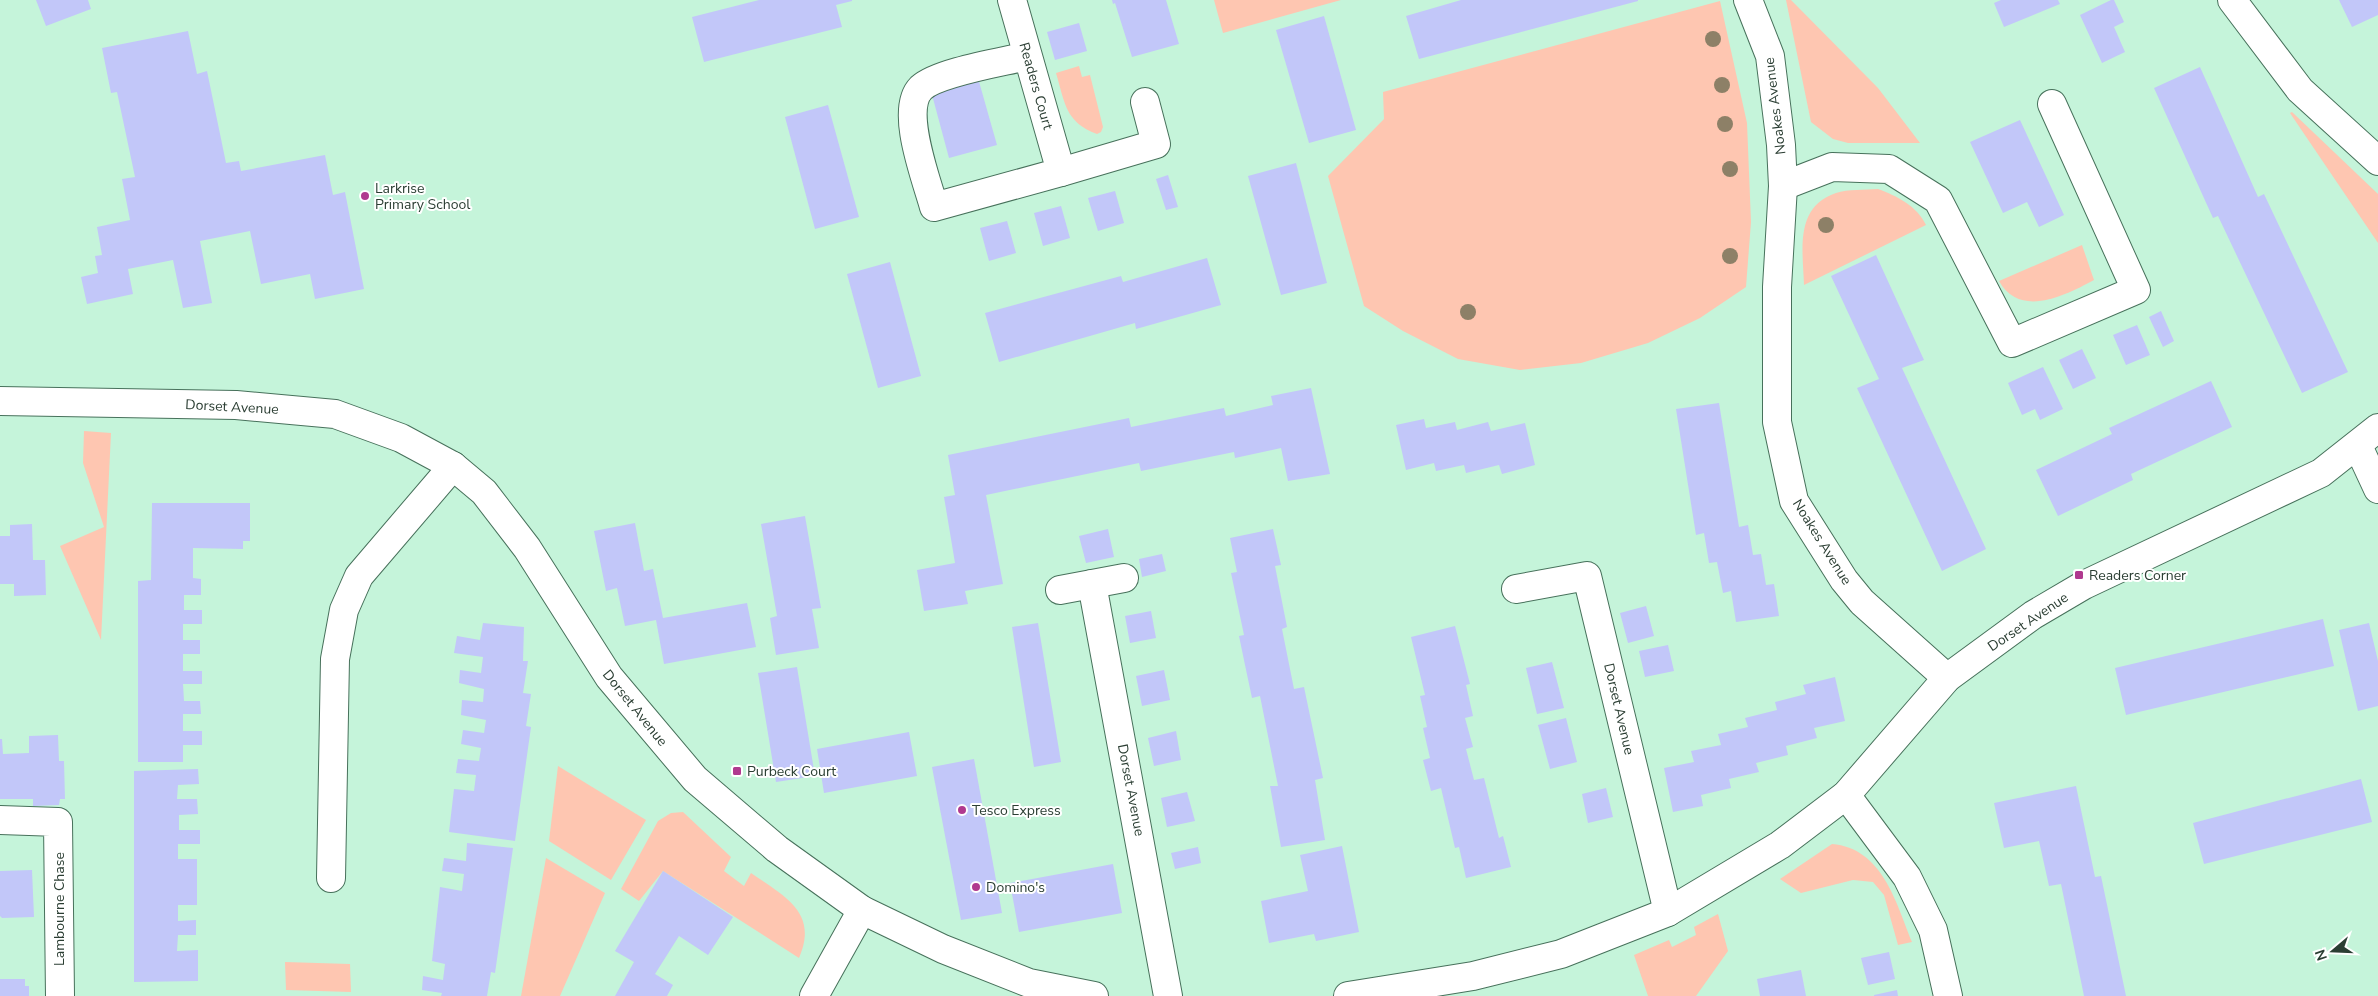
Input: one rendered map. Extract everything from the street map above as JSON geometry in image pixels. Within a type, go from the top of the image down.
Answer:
[{"type":"street","name":"Readers Court","points":[[1012,0],[1061,172]]},
{"type":"street","name":"Noakes Avenue","points":[[1748,0],[1770,56],[1783,186],[1777,287],[1777,422],[1794,501],[1844,580],[1862,602],[1947,678]]},
{"type":"street","points":[[2232,0],[2300,90],[2378,161]]},
{"type":"street","points":[[1028,56],[960,72],[936,80],[921,89],[914,104],[912,126],[934,207],[1156,144],[1145,102]]},
{"type":"street","points":[[1783,186],[1832,167],[1888,169],[1938,200],[2012,343],[2136,290],[2052,104]]},
{"type":"street","name":"Dorset Avenue","points":[[0,401],[236,405],[335,414],[401,438],[453,466],[484,492],[527,548],[609,677],[695,779],[777,849],[862,910],[1028,990],[1094,996]]},
{"type":"street","name":"Dorset Avenue","points":[[1348,996],[1473,976],[1561,954],[1668,912],[1780,845],[1846,794],[1947,678],[2033,615],[2084,585],[2321,473],[2358,446],[2378,428]]},
{"type":"street","points":[[2358,446],[2378,490]]},
{"type":"street","points":[[331,878],[336,659],[344,610],[359,576],[453,466]]},
{"type":"street","name":"Dorset Avenue","points":[[1516,589],[1587,576],[1668,912]]},
{"type":"street","points":[[1060,590],[1124,578]]},
{"type":"street","name":"Dorset Avenue","points":[[1092,584],[1168,996]]},
{"type":"street","points":[[1846,794],[1907,877],[1933,930],[1948,996]]},
{"type":"street","name":"Lambourne Chase","points":[[0,820],[58,822],[60,996]]},
{"type":"street","points":[[814,996],[862,910]]},
{"type":"shaded area","points":[[1214,0],[1341,0],[1223,33]]},
{"type":"shaded area","points":[[1786,0],[1791,0],[1878,88],[1920,143],[1848,143],[1833,139],[1811,122]]},
{"type":"shaded area","points":[[1720,1],[1747,123],[1751,222],[1746,287],[1700,318],[1648,343],[1581,363],[1520,370],[1458,359],[1403,331],[1364,306],[1328,176],[1384,119],[1383,92]]},
{"type":"shaded area","points":[[1079,66],[1082,77],[1090,75],[1103,127],[1101,132],[1097,134],[1078,124],[1072,117],[1064,102],[1056,73]]},
{"type":"shaded area","points":[[2292,112],[2378,194],[2378,243],[2290,113]]},
{"type":"shaded area","points":[[1878,189],[1906,202],[1917,212],[1926,225],[1804,285],[1804,232],[1807,219],[1813,208],[1836,193],[1851,190]]},
{"type":"shaded area","points":[[2082,245],[2094,280],[2070,292],[2044,300],[2031,301],[2019,299],[2008,292],[1999,281]]},
{"type":"shaded area","points":[[84,431],[111,433],[101,640],[60,546],[104,527],[83,463]]},
{"type":"shaded area","points":[[558,766],[646,820],[611,880],[549,841]]},
{"type":"shaded area","points":[[683,812],[731,857],[724,871],[744,886],[751,873],[786,898],[795,907],[805,929],[804,942],[799,958],[663,871],[639,901],[621,889],[658,821],[671,813]]},
{"type":"shaded area","points":[[1832,844],[1849,848],[1863,855],[1875,866],[1893,894],[1912,942],[1898,945],[1884,895],[1873,882],[1853,880],[1801,893],[1780,879]]},
{"type":"shaded area","points":[[546,858],[605,893],[560,996],[521,996]]},
{"type":"shaded area","points":[[1718,914],[1728,951],[1696,996],[1648,996],[1634,955],[1669,940],[1672,947],[1696,935],[1694,927]]},
{"type":"shaded area","points":[[285,962],[350,964],[351,992],[286,990]]},
{"type":"building","points":[[36,0],[88,0],[91,9],[46,26]]},
{"type":"building","points":[[759,0],[852,1],[836,5],[842,27],[704,62],[692,17]]},
{"type":"building","points":[[1112,0],[1166,0],[1179,44],[1132,57],[1115,3],[1113,4]]},
{"type":"building","points":[[1461,0],[1638,1],[1419,59],[1406,16]]},
{"type":"building","points":[[2001,0],[2058,0],[2060,4],[2004,27],[1994,3]]},
{"type":"building","points":[[2114,0],[2124,22],[2114,27],[2125,52],[2102,63],[2080,15]]},
{"type":"building","points":[[2339,0],[2378,0],[2378,15],[2352,27]]},
{"type":"building","points":[[1324,16],[1356,130],[1309,143],[1276,30]]},
{"type":"building","points":[[1079,23],[1087,51],[1055,60],[1047,32]]},
{"type":"building","points":[[188,31],[197,74],[207,71],[226,163],[239,161],[241,171],[325,155],[333,195],[345,192],[364,289],[315,299],[310,274],[261,284],[250,231],[200,241],[212,303],[183,308],[173,260],[128,269],[133,294],[87,304],[81,277],[98,273],[95,256],[102,255],[97,227],[130,220],[122,179],[135,177],[117,92],[111,93],[102,48]]},
{"type":"building","points":[[2200,67],[2258,197],[2264,194],[2348,372],[2302,393],[2218,216],[2213,218],[2154,88]]},
{"type":"building","points":[[978,78],[997,145],[949,158],[931,91]]},
{"type":"building","points":[[828,105],[859,217],[815,229],[785,117]]},
{"type":"building","points":[[2020,120],[2064,215],[2039,227],[2027,202],[2003,213],[1970,142]]},
{"type":"building","points":[[1296,163],[1327,283],[1281,295],[1248,176]]},
{"type":"building","points":[[1168,175],[1178,207],[1166,210],[1156,179]]},
{"type":"building","points":[[1115,191],[1124,223],[1098,231],[1088,198]]},
{"type":"building","points":[[1061,206],[1070,238],[1043,246],[1034,213]]},
{"type":"building","points":[[1007,221],[1016,253],[989,261],[980,228]]},
{"type":"building","points":[[1876,255],[1924,360],[1902,368],[1986,549],[1942,571],[1857,388],[1879,379],[1831,276]]},
{"type":"building","points":[[1207,258],[1221,305],[1136,329],[1135,323],[999,362],[985,313],[1121,276],[1123,282]]},
{"type":"building","points":[[890,262],[921,376],[878,388],[847,274]]},
{"type":"building","points":[[2161,311],[2174,341],[2163,347],[2149,317]]},
{"type":"building","points":[[2137,325],[2150,355],[2126,365],[2113,335]]},
{"type":"building","points":[[2082,349],[2096,378],[2073,389],[2059,360]]},
{"type":"building","points":[[2043,367],[2063,409],[2040,420],[2035,409],[2022,415],[2008,383]]},
{"type":"building","points":[[2211,381],[2232,427],[2131,474],[2133,480],[2058,516],[2036,470],[2112,434],[2109,428]]},
{"type":"building","points":[[1311,388],[1330,474],[1288,481],[1281,448],[1235,458],[1234,452],[1141,471],[1139,463],[986,495],[1003,584],[965,591],[968,604],[924,611],[917,570],[955,563],[944,497],[955,495],[948,455],[1129,418],[1131,427],[1224,408],[1226,416],[1273,405],[1271,396]]},
{"type":"building","points":[[1719,403],[1739,527],[1748,525],[1753,555],[1761,554],[1766,585],[1774,584],[1779,616],[1736,622],[1731,591],[1723,593],[1717,562],[1709,563],[1704,533],[1696,535],[1676,409]]},
{"type":"building","points":[[1424,419],[1426,428],[1455,422],[1457,430],[1488,422],[1491,431],[1525,423],[1535,465],[1502,474],[1499,465],[1466,473],[1464,465],[1436,471],[1434,463],[1406,470],[1396,425]]},
{"type":"building","points":[[152,503],[250,503],[250,541],[243,541],[243,549],[193,548],[193,578],[201,579],[201,595],[184,595],[184,610],[202,610],[202,624],[183,624],[183,640],[200,640],[200,654],[183,654],[183,671],[202,671],[202,684],[183,684],[184,701],[200,701],[201,714],[183,714],[183,731],[202,731],[202,745],[183,745],[183,762],[138,762],[138,581],[151,580]]},
{"type":"building","points":[[805,516],[821,608],[812,609],[819,648],[776,655],[770,618],[777,616],[761,524]]},
{"type":"building","points":[[635,523],[644,571],[653,569],[663,618],[747,603],[756,647],[664,664],[656,620],[625,626],[617,588],[606,591],[594,531]]},
{"type":"building","points":[[32,524],[33,560],[45,560],[46,595],[14,596],[14,584],[0,584],[0,536],[10,536],[10,525]]},
{"type":"building","points":[[1108,529],[1114,557],[1086,563],[1079,536]]},
{"type":"building","points":[[1273,529],[1281,565],[1275,566],[1287,627],[1282,629],[1294,689],[1304,687],[1323,778],[1315,780],[1325,840],[1281,847],[1270,786],[1278,786],[1260,696],[1252,698],[1239,636],[1244,635],[1231,573],[1237,572],[1230,538]]},
{"type":"building","points":[[1162,554],[1166,571],[1142,577],[1139,559]]},
{"type":"building","points":[[1646,606],[1654,636],[1628,643],[1620,613]]},
{"type":"building","points":[[1151,611],[1156,638],[1130,643],[1125,616]]},
{"type":"building","points":[[2323,619],[2334,666],[2126,715],[2115,668]]},
{"type":"building","points":[[483,623],[524,627],[523,661],[528,661],[523,693],[531,694],[526,726],[531,727],[515,841],[449,832],[454,789],[474,791],[476,775],[456,773],[458,759],[479,761],[481,748],[461,744],[463,730],[484,733],[486,720],[461,715],[462,700],[483,702],[484,689],[459,683],[460,670],[481,673],[483,657],[454,653],[457,636],[480,640]]},
{"type":"building","points":[[1038,623],[1061,762],[1034,767],[1012,627]]},
{"type":"building","points":[[2369,623],[2378,661],[2378,706],[2358,711],[2339,630]]},
{"type":"building","points":[[1455,626],[1470,684],[1466,685],[1473,716],[1465,718],[1473,747],[1466,749],[1474,780],[1484,778],[1499,838],[1503,836],[1511,867],[1466,878],[1459,847],[1455,848],[1441,788],[1431,791],[1423,760],[1430,758],[1423,728],[1427,727],[1420,696],[1425,695],[1411,637]]},
{"type":"building","points":[[1668,645],[1674,671],[1645,677],[1639,651]]},
{"type":"building","points":[[1552,662],[1564,708],[1537,714],[1526,668]]},
{"type":"building","points":[[797,667],[815,776],[776,782],[758,673]]},
{"type":"building","points":[[1164,670],[1170,700],[1142,706],[1136,676]]},
{"type":"building","points":[[1835,677],[1845,721],[1814,728],[1817,738],[1786,746],[1788,755],[1756,763],[1759,772],[1729,779],[1731,788],[1701,795],[1703,806],[1673,812],[1664,768],[1694,762],[1691,751],[1721,745],[1718,734],[1748,727],[1745,718],[1777,710],[1775,702],[1806,694],[1803,685]]},
{"type":"building","points":[[1566,718],[1577,762],[1550,769],[1538,725]]},
{"type":"building","points":[[1176,731],[1181,760],[1154,766],[1148,738]]},
{"type":"building","points":[[909,732],[917,776],[824,793],[817,749]]},
{"type":"building","points":[[58,735],[59,761],[64,761],[65,799],[60,799],[59,805],[33,806],[33,799],[0,799],[0,739],[2,739],[3,754],[29,753],[29,736]]},
{"type":"building","name":"Tesco Express","points":[[974,759],[1002,913],[961,920],[932,767]]},
{"type":"building","points":[[198,769],[199,784],[178,785],[177,799],[197,799],[198,814],[179,815],[179,830],[200,830],[200,844],[178,844],[178,859],[197,859],[197,905],[178,905],[178,921],[196,920],[196,935],[178,935],[177,951],[198,950],[198,981],[134,982],[134,771]]},
{"type":"building","points":[[2361,779],[2372,822],[2204,864],[2193,823]]},
{"type":"building","points":[[2076,786],[2095,877],[2101,876],[2126,996],[2084,996],[2061,884],[2049,886],[2039,841],[2004,848],[1994,803]]},
{"type":"building","points":[[1606,788],[1613,817],[1588,823],[1582,794]]},
{"type":"building","points":[[1187,792],[1195,821],[1167,827],[1161,798]]},
{"type":"building","points":[[467,843],[513,848],[495,973],[491,972],[487,996],[441,996],[442,993],[422,990],[423,976],[443,980],[445,964],[432,961],[440,887],[462,891],[464,874],[442,871],[444,858],[466,861]]},
{"type":"building","points":[[1342,846],[1359,932],[1316,941],[1314,934],[1269,943],[1261,901],[1308,891],[1300,855]]},
{"type":"building","points":[[1198,847],[1201,863],[1175,869],[1171,853]]},
{"type":"building","points":[[1113,864],[1122,913],[1019,932],[1010,883]]},
{"type":"building","points":[[32,870],[34,917],[2,918],[0,916],[0,871]]},
{"type":"building","points":[[663,871],[733,917],[708,955],[679,936],[655,974],[673,985],[667,996],[615,996],[634,962],[615,951]]},
{"type":"building","points":[[1889,952],[1895,979],[1868,985],[1861,958]]},
{"type":"building","points":[[1801,970],[1806,996],[1760,996],[1757,979]]},
{"type":"building","points":[[0,979],[25,979],[25,986],[29,986],[29,996],[0,996]]},
{"type":"building","points":[[1897,990],[1898,996],[1874,996],[1874,995]]},
{"type":"place","name":"Larkrise Primary School","points":[[365,196]]},
{"type":"place","name":"Readers Corner","points":[[2079,575]]},
{"type":"place","name":"Purbeck Court","points":[[737,771]]},
{"type":"place","name":"Tesco Express","points":[[962,810]]},
{"type":"place","name":"Domino's","points":[[976,887]]}]
